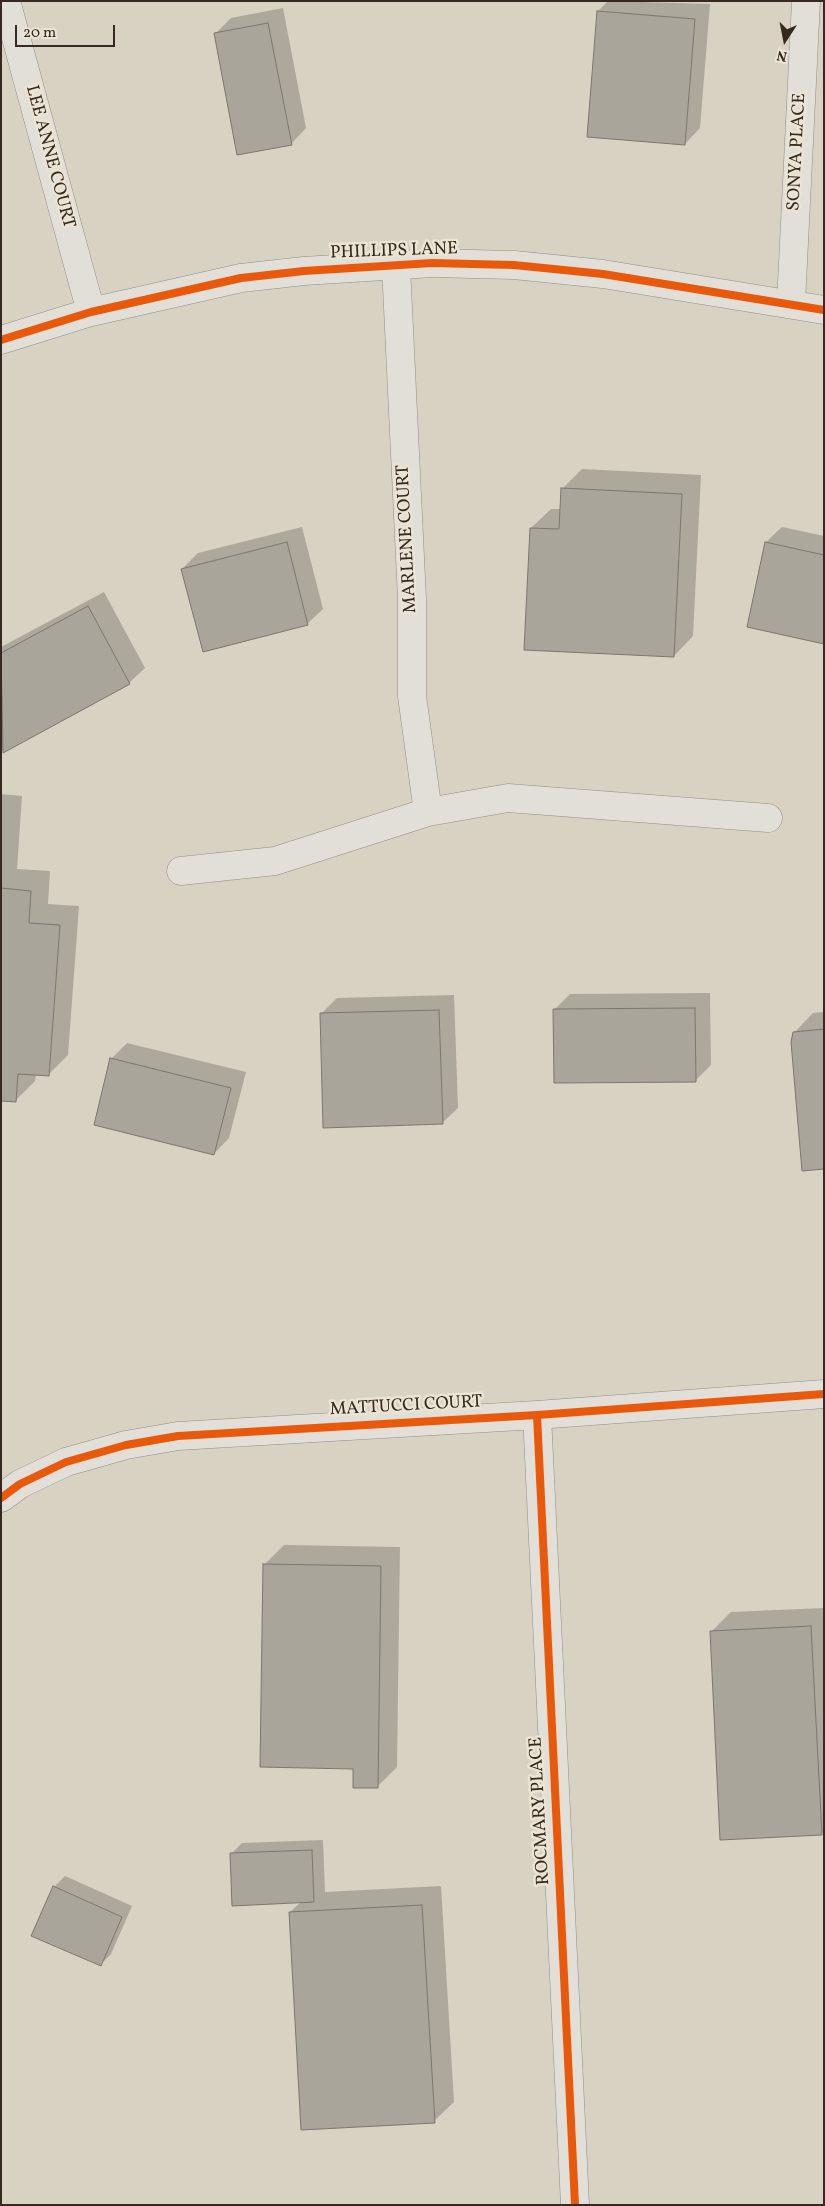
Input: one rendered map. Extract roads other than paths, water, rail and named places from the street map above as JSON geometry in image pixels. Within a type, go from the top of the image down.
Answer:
[{"type":"street","name":"LEE ANNE COURT","points":[[6,1],[91,312]]},
{"type":"street","name":"SONYA PLACE","points":[[791,303],[806,1]]},
{"type":"street","name":"PHILLIPS LANE","points":[[1,340],[91,312],[241,278],[304,271],[432,263],[514,265],[603,274],[791,303],[824,310]]},
{"type":"street","name":"MARLENE COURT","points":[[396,266],[412,599],[412,696],[428,812]]},
{"type":"street","points":[[181,871],[275,861],[428,812],[508,798],[768,818]]},
{"type":"street","name":"MATTUCCI COURT","points":[[1,1498],[20,1484],[66,1462],[126,1445],[178,1436],[537,1415],[824,1394]]},
{"type":"street","name":"ROCMARY PLACE","points":[[537,1415],[575,2205]]}]
